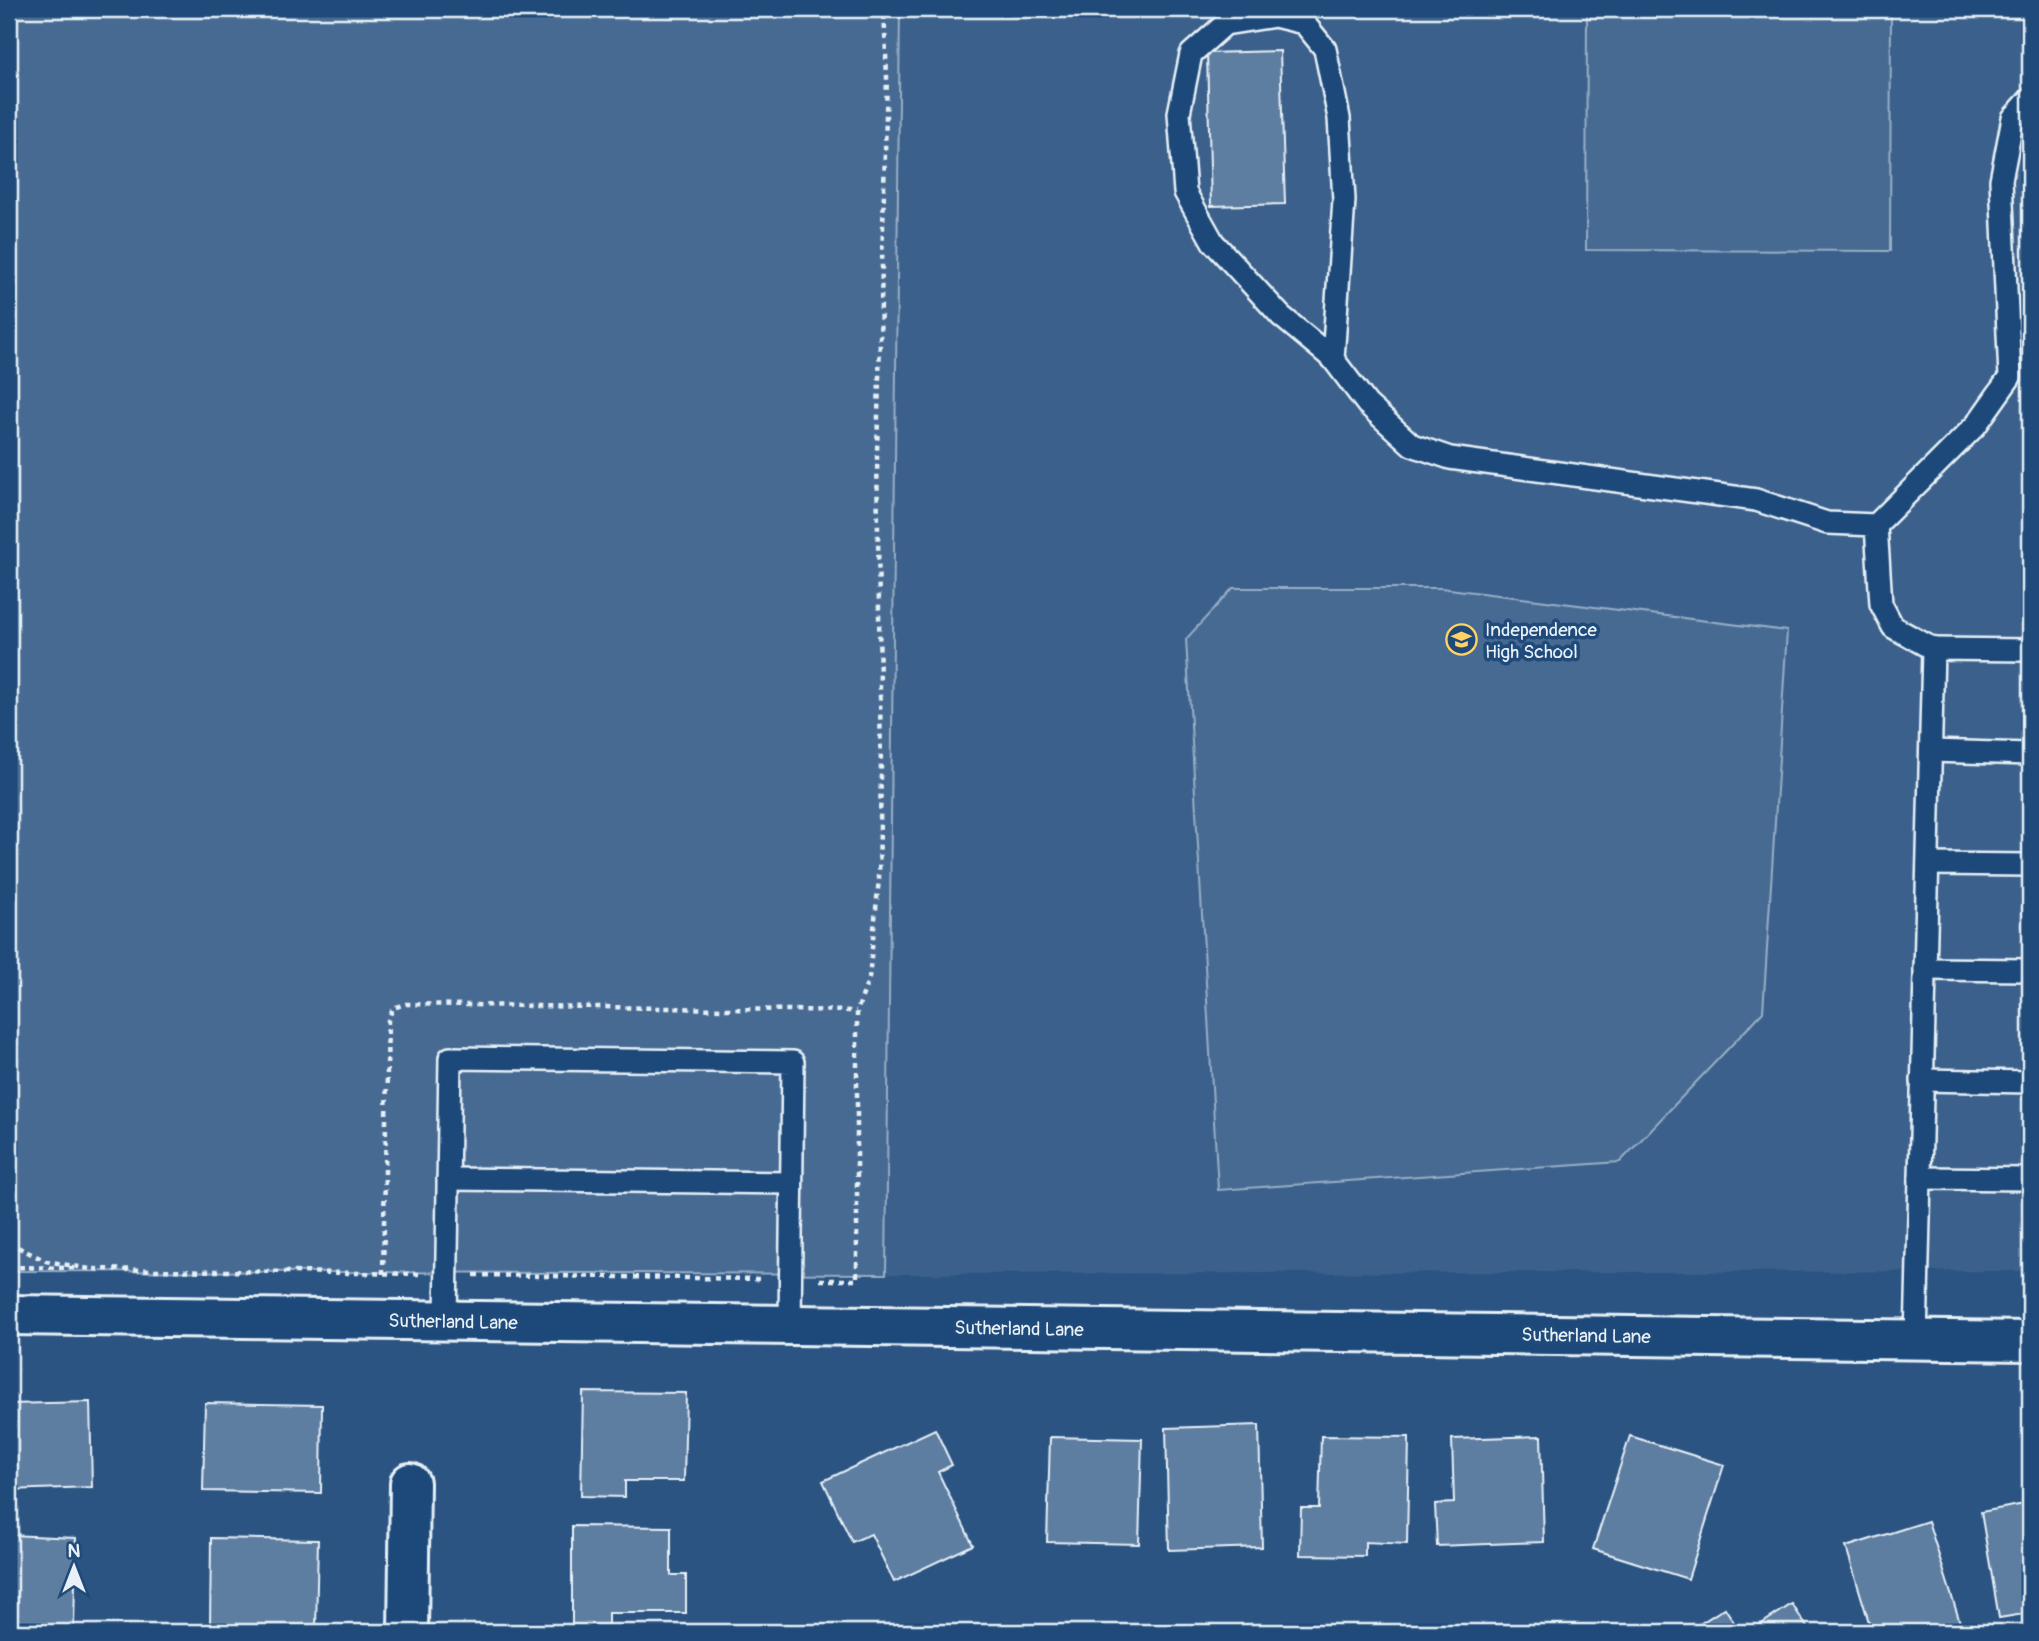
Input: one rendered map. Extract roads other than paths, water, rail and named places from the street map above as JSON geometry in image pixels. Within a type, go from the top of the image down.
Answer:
[{"type":"street","name":"Sutherland Lane","points":[[9,1315],[2030,1341]]},
{"type":"street","points":[[408,1632],[410,1483]]},
{"type":"lane","points":[[1333,359],[1345,200],[1339,118],[1325,49],[1304,23],[1275,16],[1225,24],[1191,54],[1179,113],[1185,192],[1213,242],[1281,316],[1333,359],[1367,404],[1412,445],[1450,458],[1756,500],[1827,523],[1875,525],[1976,425],[2010,377],[2001,180],[2013,118],[2030,99]]},
{"type":"lane","points":[[1875,525],[1881,604],[1892,628],[1933,649],[2030,650]]},
{"type":"lane","points":[[1916,1340],[1933,649]]},
{"type":"lane","points":[[1931,751],[2030,754]]},
{"type":"lane","points":[[1928,864],[2030,865]]},
{"type":"lane","points":[[1925,968],[2030,970]]},
{"type":"lane","points":[[446,1321],[450,1058],[553,1059],[793,1062],[790,1325]]},
{"type":"lane","points":[[1922,1080],[2030,1082]]},
{"type":"lane","points":[[1920,1178],[2030,1179]]},
{"type":"lane","points":[[448,1179],[791,1183]]},
{"type":"place","name":"Independence High School","points":[[1462,640]]}]
